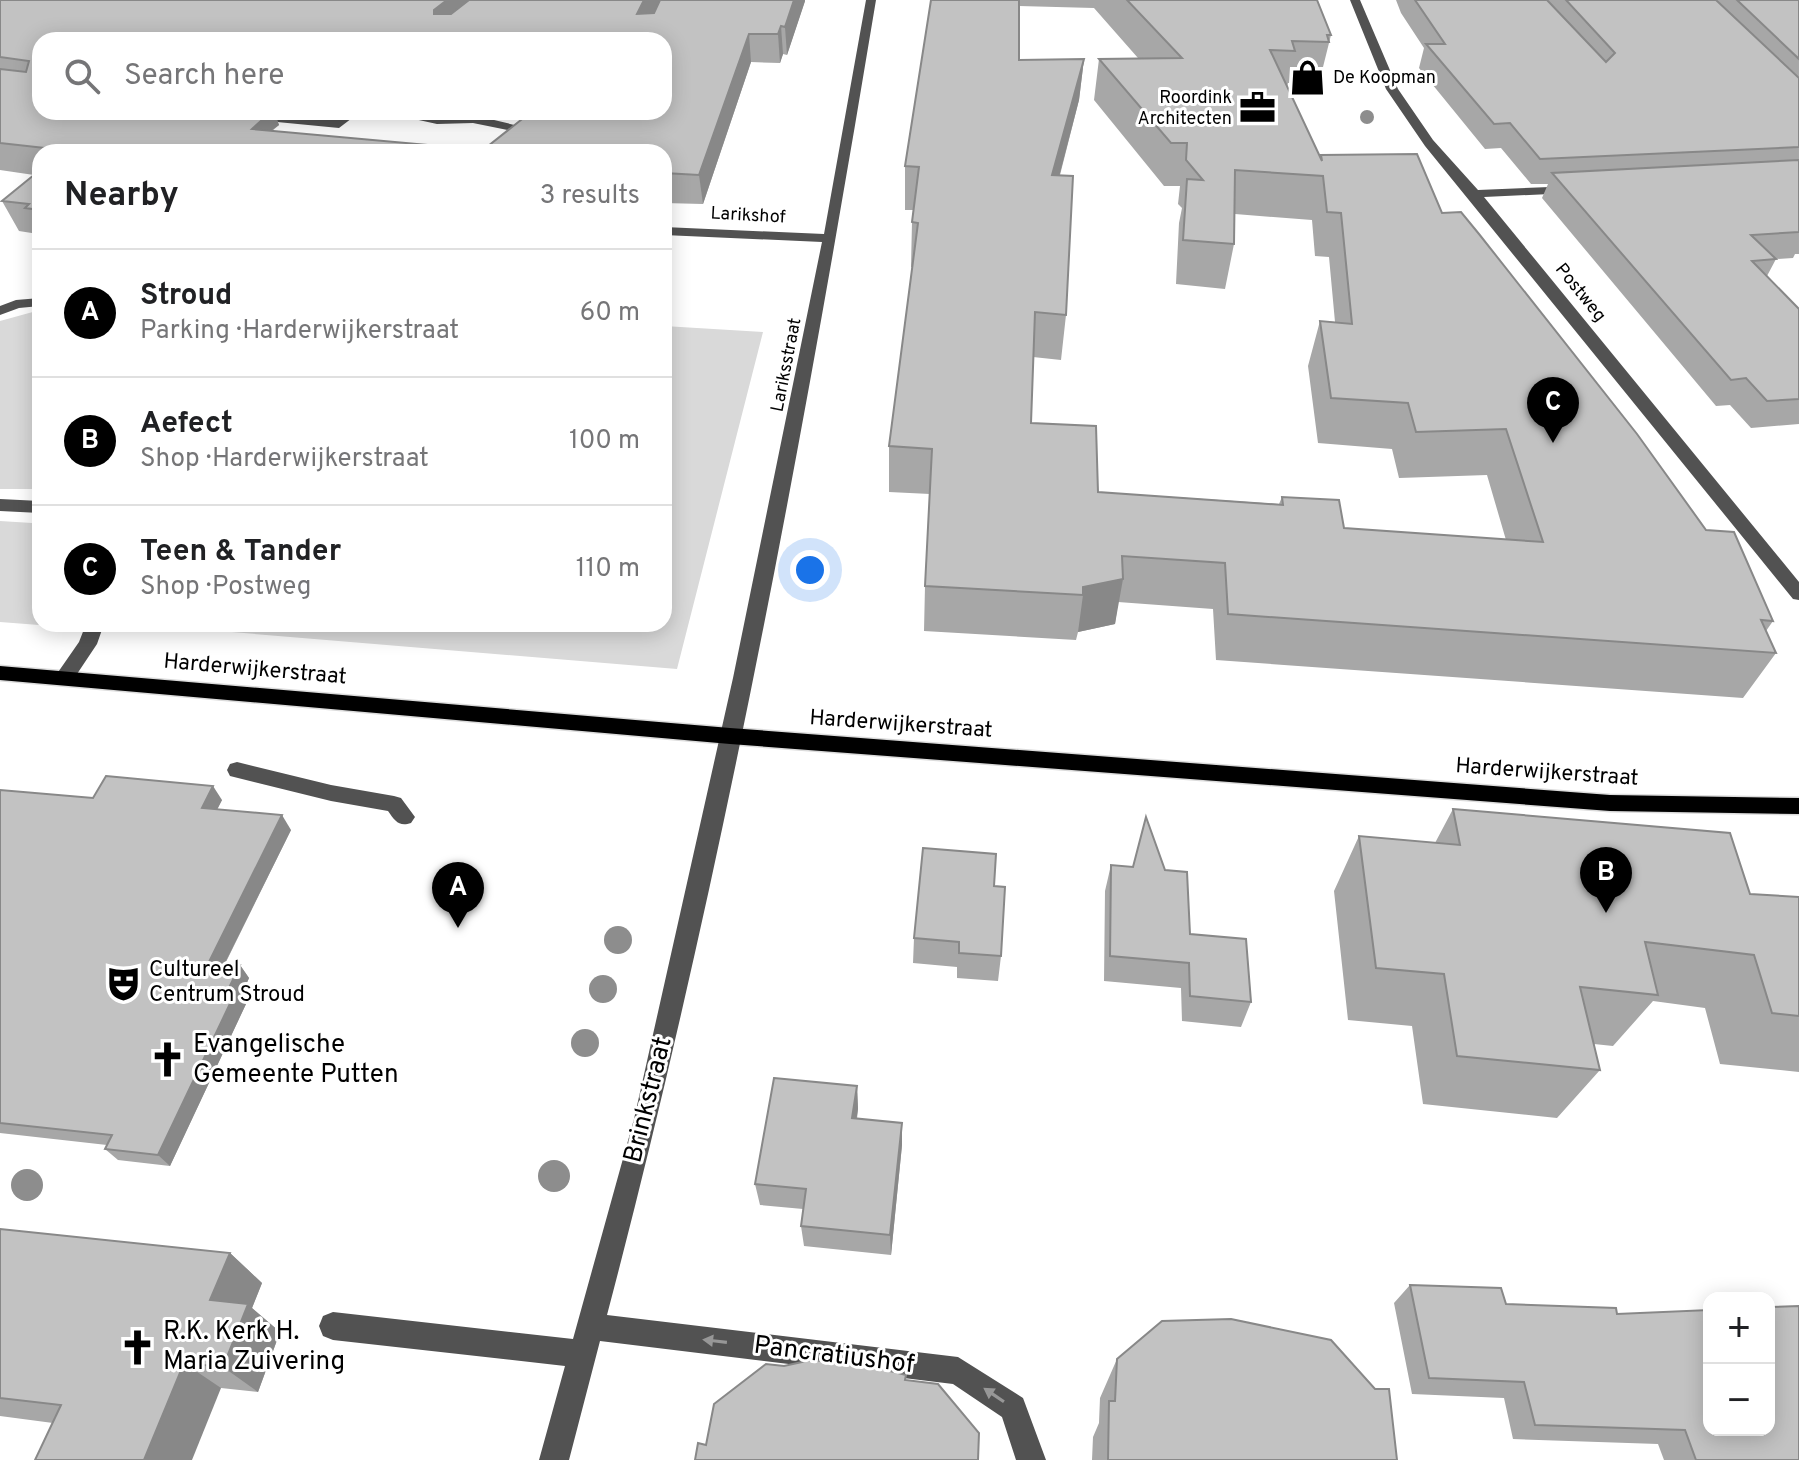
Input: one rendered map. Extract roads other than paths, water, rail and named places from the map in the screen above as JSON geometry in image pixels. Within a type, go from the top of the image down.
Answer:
[{"type":"main road","name":"Harderwijkerstraat","points":[[0,673],[730,736],[1610,803],[1799,806]]},
{"type":"street","name":"Lariksstraat","points":[[730,736],[812,341],[871,0]]},
{"type":"street","name":"Postweg","points":[[1355,0],[1392,89],[1429,143],[1474,194],[1799,594]]},
{"type":"street","points":[[297,120],[339,124],[344,120]]},
{"type":"street","points":[[478,120],[545,133]]},
{"type":"street","points":[[1474,194],[1584,188]]},
{"type":"street","name":"Larikshof","points":[[672,231],[830,238]]},
{"type":"street","points":[[0,311],[8,302],[32,302]]},
{"type":"street","points":[[0,505],[32,507]]},
{"type":"street","points":[[64,678],[88,644],[92,632]]},
{"type":"street","name":"Brinkstraat","points":[[554,1460],[646,1119],[730,736]]},
{"type":"street","points":[[237,770],[331,793],[394,804],[404,817]]},
{"type":"street","points":[[333,1326],[581,1354]]},
{"type":"street","name":"Pancratiushof","points":[[588,1326],[958,1371],[1013,1408],[1031,1460]]},
{"type":"place","name":"De Koopman","points":[[1307,78]]},
{"type":"place","name":"Roordink Architecten","points":[[1258,108]]},
{"type":"place","name":"Teen & Tander","points":[[1553,443]]},
{"type":"place","name":"Aefect","points":[[1606,913]]},
{"type":"place","name":"Stroud","points":[[458,928]]},
{"type":"place","name":"Cultureel Centrum Stroud","points":[[123,983]]},
{"type":"place","name":"Evangelische Gemeente Putten","points":[[167,1060]]},
{"type":"place","name":"R.K. Kerk H. Maria Zuivering","points":[[137,1347]]}]
